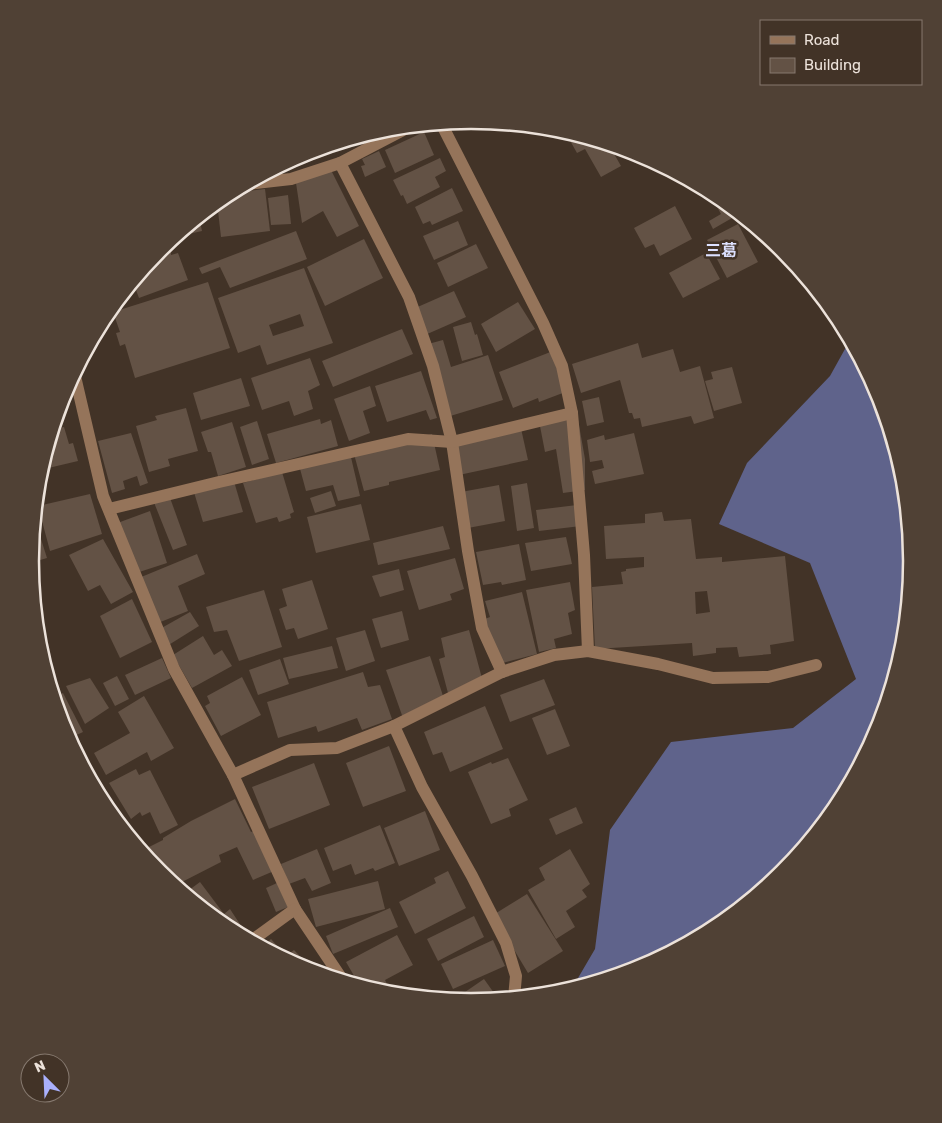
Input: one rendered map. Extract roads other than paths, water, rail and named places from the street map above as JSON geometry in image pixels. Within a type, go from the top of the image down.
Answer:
[{"type":"street","points":[[444,130],[544,323],[562,366],[572,413],[584,554],[588,651]]},
{"type":"street","points":[[265,182],[291,179],[340,162],[387,138]]},
{"type":"street","points":[[340,162],[409,297],[433,366],[452,442],[468,551],[482,628],[502,672]]},
{"type":"street","points":[[77,384],[103,496],[174,669],[233,776],[295,909],[338,973]]},
{"type":"street","points":[[109,509],[408,439],[452,442],[572,413]]},
{"type":"street","points":[[233,776],[290,750],[337,748],[394,726],[502,672],[554,655],[588,651],[658,664],[713,678],[768,677],[816,665]]},
{"type":"street","points":[[394,726],[422,787],[472,876],[506,943],[516,976],[515,991]]},
{"type":"street","points":[[257,937],[295,909]]},
{"type":"district","name":"三葛","points":[[721,250]]}]
